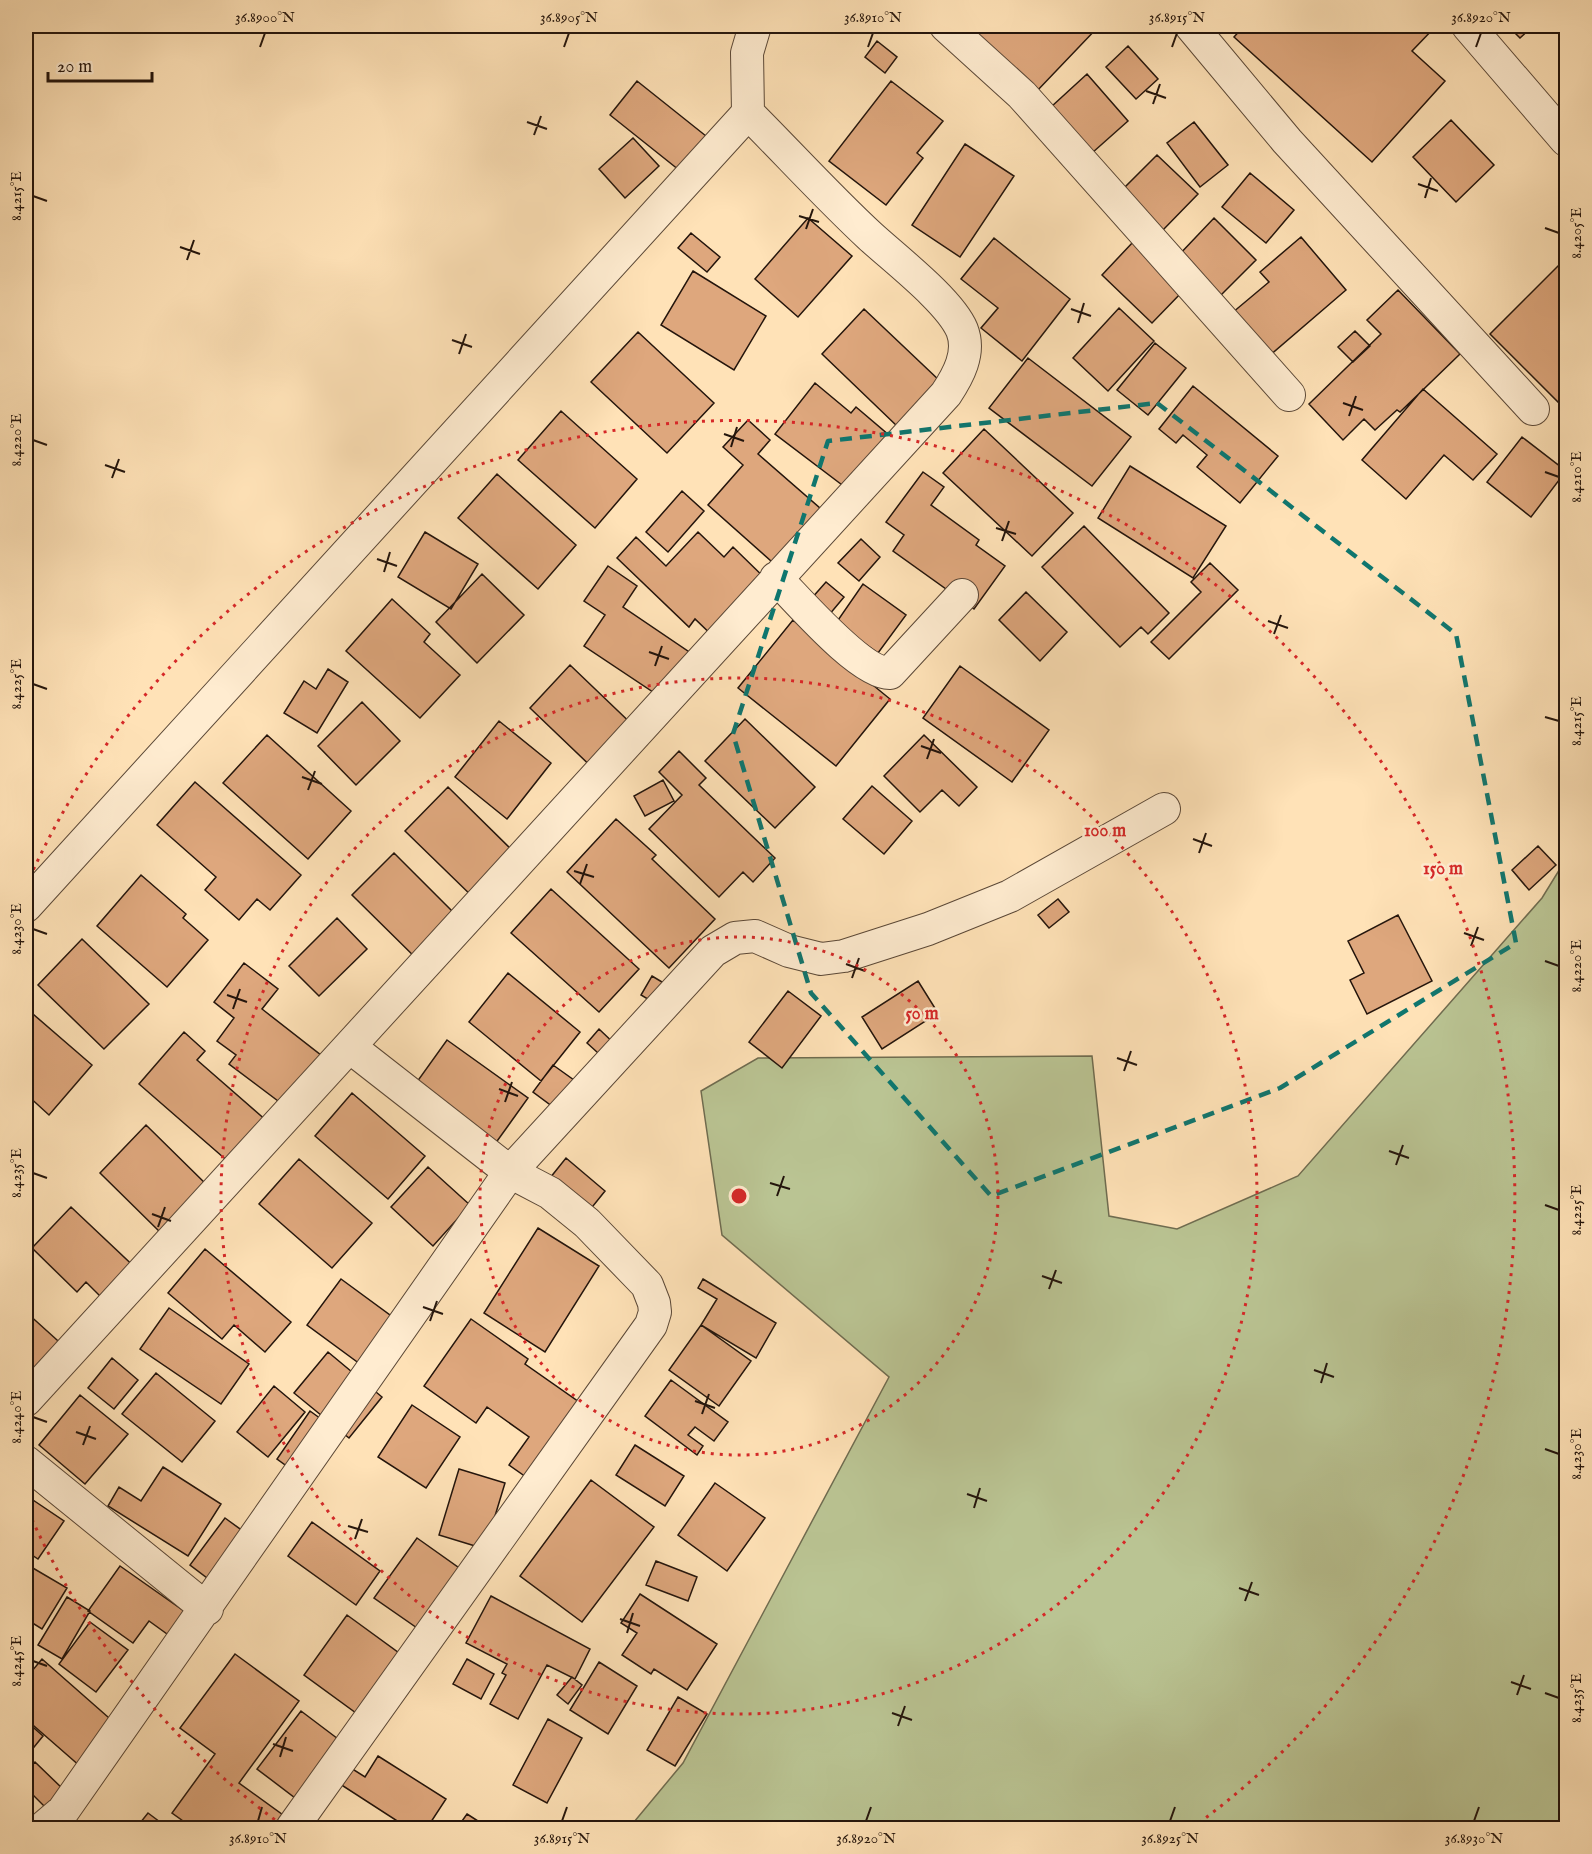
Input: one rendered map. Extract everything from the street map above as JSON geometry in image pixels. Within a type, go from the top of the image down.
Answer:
[{"type":"street","points":[[26,906],[748,113],[747,53],[754,26]]},
{"type":"street","points":[[946,26],[1022,95],[1288,395]]},
{"type":"street","points":[[1191,26],[1287,141],[1533,409]]},
{"type":"street","points":[[1468,26],[1566,140]]},
{"type":"street","points":[[26,1400],[946,394],[960,373],[964,352],[963,332],[953,314],[868,234],[748,113]]},
{"type":"street","points":[[776,578],[857,659],[882,673],[890,673],[962,595]]},
{"type":"street","points":[[63,1823],[207,1609],[510,1172],[713,951],[735,938],[755,936],[789,951],[821,959],[844,956],[928,929],[1010,896],[1164,809]]},
{"type":"street","points":[[292,1828],[651,1325],[655,1312],[647,1284],[587,1223],[550,1194],[510,1172],[350,1047]]},
{"type":"street","points":[[26,1462],[207,1609]]},
{"type":"highlighted area","points":[[1157,403],[1456,634],[1516,943],[1280,1088],[991,1196],[811,993],[733,734],[828,441]]},
{"type":"green space","points":[[1566,859],[1566,1828],[629,1828],[683,1763],[889,1377],[722,1235],[701,1091],[758,1058],[1092,1056],[1109,1216],[1177,1229],[1298,1176],[1542,898]]},
{"type":"building","points":[[982,26],[1099,26],[1036,92],[975,34]]},
{"type":"building","points":[[1244,26],[1436,26],[1412,51],[1445,81],[1372,162],[1234,37]]},
{"type":"building","points":[[1508,26],[1533,26],[1520,38]]},
{"type":"building","points":[[877,41],[897,57],[885,73],[865,57]]},
{"type":"building","points":[[1128,46],[1158,79],[1136,99],[1106,67]]},
{"type":"building","points":[[1087,74],[1128,121],[1092,153],[1051,107]]},
{"type":"building","points":[[637,81],[711,140],[684,174],[610,115]]},
{"type":"building","points":[[891,81],[943,121],[917,153],[923,158],[886,205],[829,161]]},
{"type":"building","points":[[1451,120],[1494,165],[1456,202],[1413,157]]},
{"type":"building","points":[[1194,122],[1228,165],[1200,187],[1167,143]]},
{"type":"building","points":[[633,138],[659,166],[625,198],[599,169]]},
{"type":"building","points":[[965,144],[1014,176],[960,257],[912,225]]},
{"type":"building","points":[[1157,155],[1198,194],[1163,230],[1122,190]]},
{"type":"building","points":[[1250,173],[1294,210],[1266,243],[1222,207]]},
{"type":"building","points":[[808,218],[852,256],[798,317],[755,279]]},
{"type":"building","points":[[1214,218],[1256,260],[1218,298],[1177,257]]},
{"type":"building","points":[[691,233],[720,257],[707,272],[678,248]]},
{"type":"building","points":[[1301,237],[1346,290],[1268,357],[1232,313],[1269,282],[1260,272]]},
{"type":"building","points":[[994,238],[1070,299],[1022,361],[981,328],[998,308],[961,279]]},
{"type":"building","points":[[1133,242],[1183,291],[1152,323],[1102,275]]},
{"type":"building","points":[[1563,261],[1566,264],[1566,405],[1564,408],[1490,334]]},
{"type":"building","points":[[693,271],[766,316],[734,370],[661,325]]},
{"type":"building","points":[[1398,290],[1460,354],[1400,412],[1397,410],[1375,430],[1364,419],[1343,440],[1309,404],[1381,334],[1367,320]]},
{"type":"building","points":[[1119,308],[1154,341],[1108,391],[1073,358]]},
{"type":"building","points":[[864,309],[941,382],[898,427],[822,354]]},
{"type":"building","points":[[1355,331],[1370,346],[1353,362],[1338,347]]},
{"type":"building","points":[[638,332],[714,403],[667,453],[591,382]]},
{"type":"building","points":[[1155,343],[1186,368],[1148,415],[1117,390]]},
{"type":"building","points":[[1028,358],[1131,437],[1092,486],[989,408]]},
{"type":"building","points":[[815,383],[851,413],[856,407],[890,436],[854,494],[775,434]]},
{"type":"building","points":[[1193,386],[1278,456],[1240,503],[1197,467],[1207,455],[1183,435],[1176,443],[1159,429]]},
{"type":"building","points":[[1423,389],[1497,454],[1473,480],[1444,455],[1406,499],[1362,460]]},
{"type":"building","points":[[561,411],[637,479],[595,528],[518,460]]},
{"type":"building","points":[[748,420],[770,440],[758,454],[828,515],[780,569],[708,505],[743,465],[723,447]]},
{"type":"building","points":[[984,429],[1073,513],[1032,556],[943,473]]},
{"type":"building","points":[[1522,437],[1566,471],[1531,517],[1487,482]]},
{"type":"building","points":[[1130,466],[1226,526],[1193,578],[1098,518]]},
{"type":"building","points":[[923,472],[944,487],[931,505],[979,540],[976,545],[1005,566],[974,609],[893,551],[904,535],[886,522]]},
{"type":"building","points":[[497,474],[576,545],[538,589],[458,518]]},
{"type":"building","points":[[682,491],[704,511],[668,552],[646,532]]},
{"type":"building","points":[[1084,526],[1169,613],[1148,634],[1141,627],[1120,647],[1042,567]]},
{"type":"building","points":[[425,532],[478,564],[451,609],[398,577]]},
{"type":"building","points":[[698,532],[724,557],[733,547],[773,586],[720,643],[695,619],[689,627],[617,558],[636,537],[666,566]]},
{"type":"building","points":[[861,539],[880,557],[859,581],[838,563]]},
{"type":"building","points":[[1210,563],[1238,590],[1169,659],[1151,642],[1201,592],[1191,582]]},
{"type":"building","points":[[608,566],[637,586],[623,607],[701,660],[671,704],[584,646],[605,615],[584,601]]},
{"type":"building","points":[[482,574],[524,615],[477,663],[436,622]]},
{"type":"building","points":[[826,582],[844,597],[829,615],[811,599]]},
{"type":"building","points":[[863,584],[906,615],[878,653],[836,623]]},
{"type":"building","points":[[1026,592],[1067,632],[1040,661],[999,620]]},
{"type":"building","points":[[392,599],[430,634],[424,642],[460,675],[420,718],[346,651]]},
{"type":"building","points":[[793,620],[890,699],[836,766],[738,688]]},
{"type":"building","points":[[570,665],[641,733],[600,775],[530,708]]},
{"type":"building","points":[[960,666],[1049,730],[1012,782],[923,718]]},
{"type":"building","points":[[328,669],[348,682],[317,733],[284,713],[304,681],[316,689]]},
{"type":"building","points":[[362,702],[400,741],[356,785],[318,746]]},
{"type":"building","points":[[745,719],[815,787],[775,828],[705,761]]},
{"type":"building","points":[[499,721],[551,763],[507,819],[455,777]]},
{"type":"building","points":[[267,735],[351,811],[308,859],[223,783]]},
{"type":"building","points":[[924,735],[977,787],[959,806],[942,790],[920,812],[884,776]]},
{"type":"building","points":[[679,751],[706,778],[699,785],[775,858],[753,882],[743,872],[719,897],[649,829],[682,795],[659,772]]},
{"type":"building","points":[[663,780],[674,801],[645,816],[634,796]]},
{"type":"building","points":[[195,782],[301,875],[270,910],[257,899],[239,920],[205,890],[216,877],[157,825]]},
{"type":"building","points":[[872,786],[912,821],[884,854],[843,819]]},
{"type":"building","points":[[448,787],[522,860],[479,903],[405,831]]},
{"type":"building","points":[[616,819],[656,855],[652,859],[715,919],[669,968],[567,872]]},
{"type":"building","points":[[1538,846],[1556,865],[1529,890],[1512,870]]},
{"type":"building","points":[[394,853],[469,928],[428,970],[352,895]]},
{"type":"building","points":[[141,875],[186,914],[183,918],[208,940],[167,987],[97,926]]},
{"type":"building","points":[[551,889],[639,969],[599,1012],[511,933]]},
{"type":"building","points":[[1058,899],[1069,912],[1049,928],[1038,915]]},
{"type":"building","points":[[1398,915],[1432,981],[1367,1014],[1350,980],[1364,973],[1348,941]]},
{"type":"building","points":[[337,918],[367,949],[319,996],[289,966]]},
{"type":"building","points":[[82,939],[149,1004],[104,1049],[38,985]]},
{"type":"building","points":[[244,963],[278,989],[262,1009],[340,1070],[302,1119],[229,1064],[236,1055],[217,1041],[234,1018],[214,1002]]},
{"type":"building","points":[[508,973],[580,1032],[541,1081],[469,1022]]},
{"type":"building","points":[[652,976],[677,991],[666,1010],[641,995]]},
{"type":"building","points":[[918,981],[938,1013],[882,1049],[862,1017]]},
{"type":"building","points":[[788,991],[821,1016],[782,1068],[749,1042]]},
{"type":"building","points":[[26,1008],[92,1065],[49,1115],[26,1094]]},
{"type":"building","points":[[599,1029],[620,1049],[608,1062],[587,1043]]},
{"type":"building","points":[[184,1032],[205,1051],[197,1060],[276,1129],[239,1171],[139,1084]]},
{"type":"building","points":[[447,1040],[528,1098],[495,1144],[414,1086]]},
{"type":"building","points":[[553,1065],[592,1093],[572,1121],[533,1092]]},
{"type":"building","points":[[352,1093],[425,1156],[388,1199],[315,1136]]},
{"type":"building","points":[[146,1125],[212,1190],[165,1237],[100,1173]]},
{"type":"building","points":[[566,1158],[605,1191],[589,1211],[550,1178]]},
{"type":"building","points":[[299,1159],[372,1223],[332,1268],[259,1204]]},
{"type":"building","points":[[428,1167],[470,1205],[433,1246],[391,1207]]},
{"type":"building","points":[[71,1207],[142,1274],[111,1307],[86,1282],[77,1292],[32,1248]]},
{"type":"building","points":[[538,1228],[599,1266],[545,1352],[484,1313]]},
{"type":"building","points":[[205,1249],[291,1322],[265,1352],[234,1325],[222,1339],[168,1293]]},
{"type":"building","points":[[341,1279],[394,1318],[360,1364],[307,1325]]},
{"type":"building","points":[[703,1279],[776,1323],[756,1358],[701,1325],[717,1299],[698,1288]]},
{"type":"building","points":[[169,1308],[249,1364],[221,1404],[140,1349]]},
{"type":"building","points":[[26,1312],[67,1349],[26,1396]]},
{"type":"building","points":[[471,1319],[528,1359],[525,1364],[589,1409],[536,1484],[509,1465],[529,1437],[487,1407],[476,1423],[424,1386]]},
{"type":"building","points":[[701,1325],[751,1361],[719,1406],[669,1370]]},
{"type":"building","points":[[328,1352],[382,1397],[349,1438],[294,1393]]},
{"type":"building","points":[[112,1358],[138,1380],[114,1409],[88,1388]]},
{"type":"building","points":[[156,1373],[215,1421],[182,1462],[122,1414]]},
{"type":"building","points":[[671,1380],[728,1422],[714,1441],[695,1427],[688,1435],[703,1446],[697,1455],[645,1416]]},
{"type":"building","points":[[274,1386],[305,1412],[268,1457],[237,1432]]},
{"type":"building","points":[[80,1395],[128,1434],[85,1484],[39,1445]]},
{"type":"building","points":[[412,1405],[460,1437],[426,1488],[378,1457]]},
{"type":"building","points":[[310,1411],[339,1432],[306,1480],[277,1459]]},
{"type":"building","points":[[635,1445],[684,1476],[665,1506],[616,1475]]},
{"type":"building","points":[[163,1467],[221,1504],[188,1556],[108,1506],[119,1487],[141,1501]]},
{"type":"building","points":[[459,1469],[505,1483],[485,1549],[439,1535]]},
{"type":"building","points":[[591,1480],[654,1527],[582,1622],[520,1576]]},
{"type":"building","points":[[715,1483],[765,1518],[727,1571],[678,1535]]},
{"type":"building","points":[[27,1496],[64,1521],[38,1559],[26,1551]]},
{"type":"building","points":[[225,1518],[258,1542],[223,1590],[190,1565]]},
{"type":"building","points":[[312,1522],[380,1571],[356,1605],[288,1556]]},
{"type":"building","points":[[417,1538],[462,1570],[420,1630],[374,1598]]},
{"type":"building","points":[[656,1561],[697,1577],[688,1601],[646,1585]]},
{"type":"building","points":[[26,1564],[67,1588],[42,1629],[26,1619]]},
{"type":"building","points":[[120,1566],[191,1616],[174,1639],[149,1621],[133,1643],[88,1611]]},
{"type":"building","points":[[640,1594],[717,1644],[687,1690],[654,1669],[651,1674],[622,1655],[637,1633],[621,1623]]},
{"type":"building","points":[[491,1596],[590,1649],[575,1679],[547,1665],[518,1719],[490,1704],[506,1675],[502,1673],[507,1664],[466,1643]]},
{"type":"building","points":[[67,1597],[90,1611],[62,1659],[38,1645]]},
{"type":"building","points":[[347,1615],[410,1661],[367,1721],[304,1675]]},
{"type":"building","points":[[90,1622],[128,1650],[96,1692],[59,1664]]},
{"type":"building","points":[[235,1654],[299,1701],[239,1783],[301,1828],[193,1828],[172,1813],[215,1754],[180,1728]]},
{"type":"building","points":[[42,1659],[125,1732],[89,1774],[26,1719],[26,1709],[31,1703],[26,1698],[26,1678]]},
{"type":"building","points":[[467,1659],[494,1674],[481,1699],[453,1684]]},
{"type":"building","points":[[599,1662],[637,1686],[608,1734],[570,1710]]},
{"type":"building","points":[[572,1677],[582,1685],[568,1704],[557,1695]]},
{"type":"building","points":[[678,1697],[707,1714],[675,1766],[647,1750]]},
{"type":"building","points":[[301,1711],[354,1751],[303,1804],[257,1769]]},
{"type":"building","points":[[548,1719],[582,1738],[547,1803],[513,1785]]},
{"type":"building","points":[[26,1721],[43,1736],[26,1757]]},
{"type":"building","points":[[378,1756],[446,1799],[427,1828],[408,1828],[340,1784],[351,1768],[365,1777]]},
{"type":"building","points":[[35,1762],[65,1791],[48,1810],[26,1788],[26,1771]]},
{"type":"building","points":[[148,1813],[168,1828],[136,1828]]},
{"type":"building","points":[[467,1814],[489,1828],[457,1828]]}]
